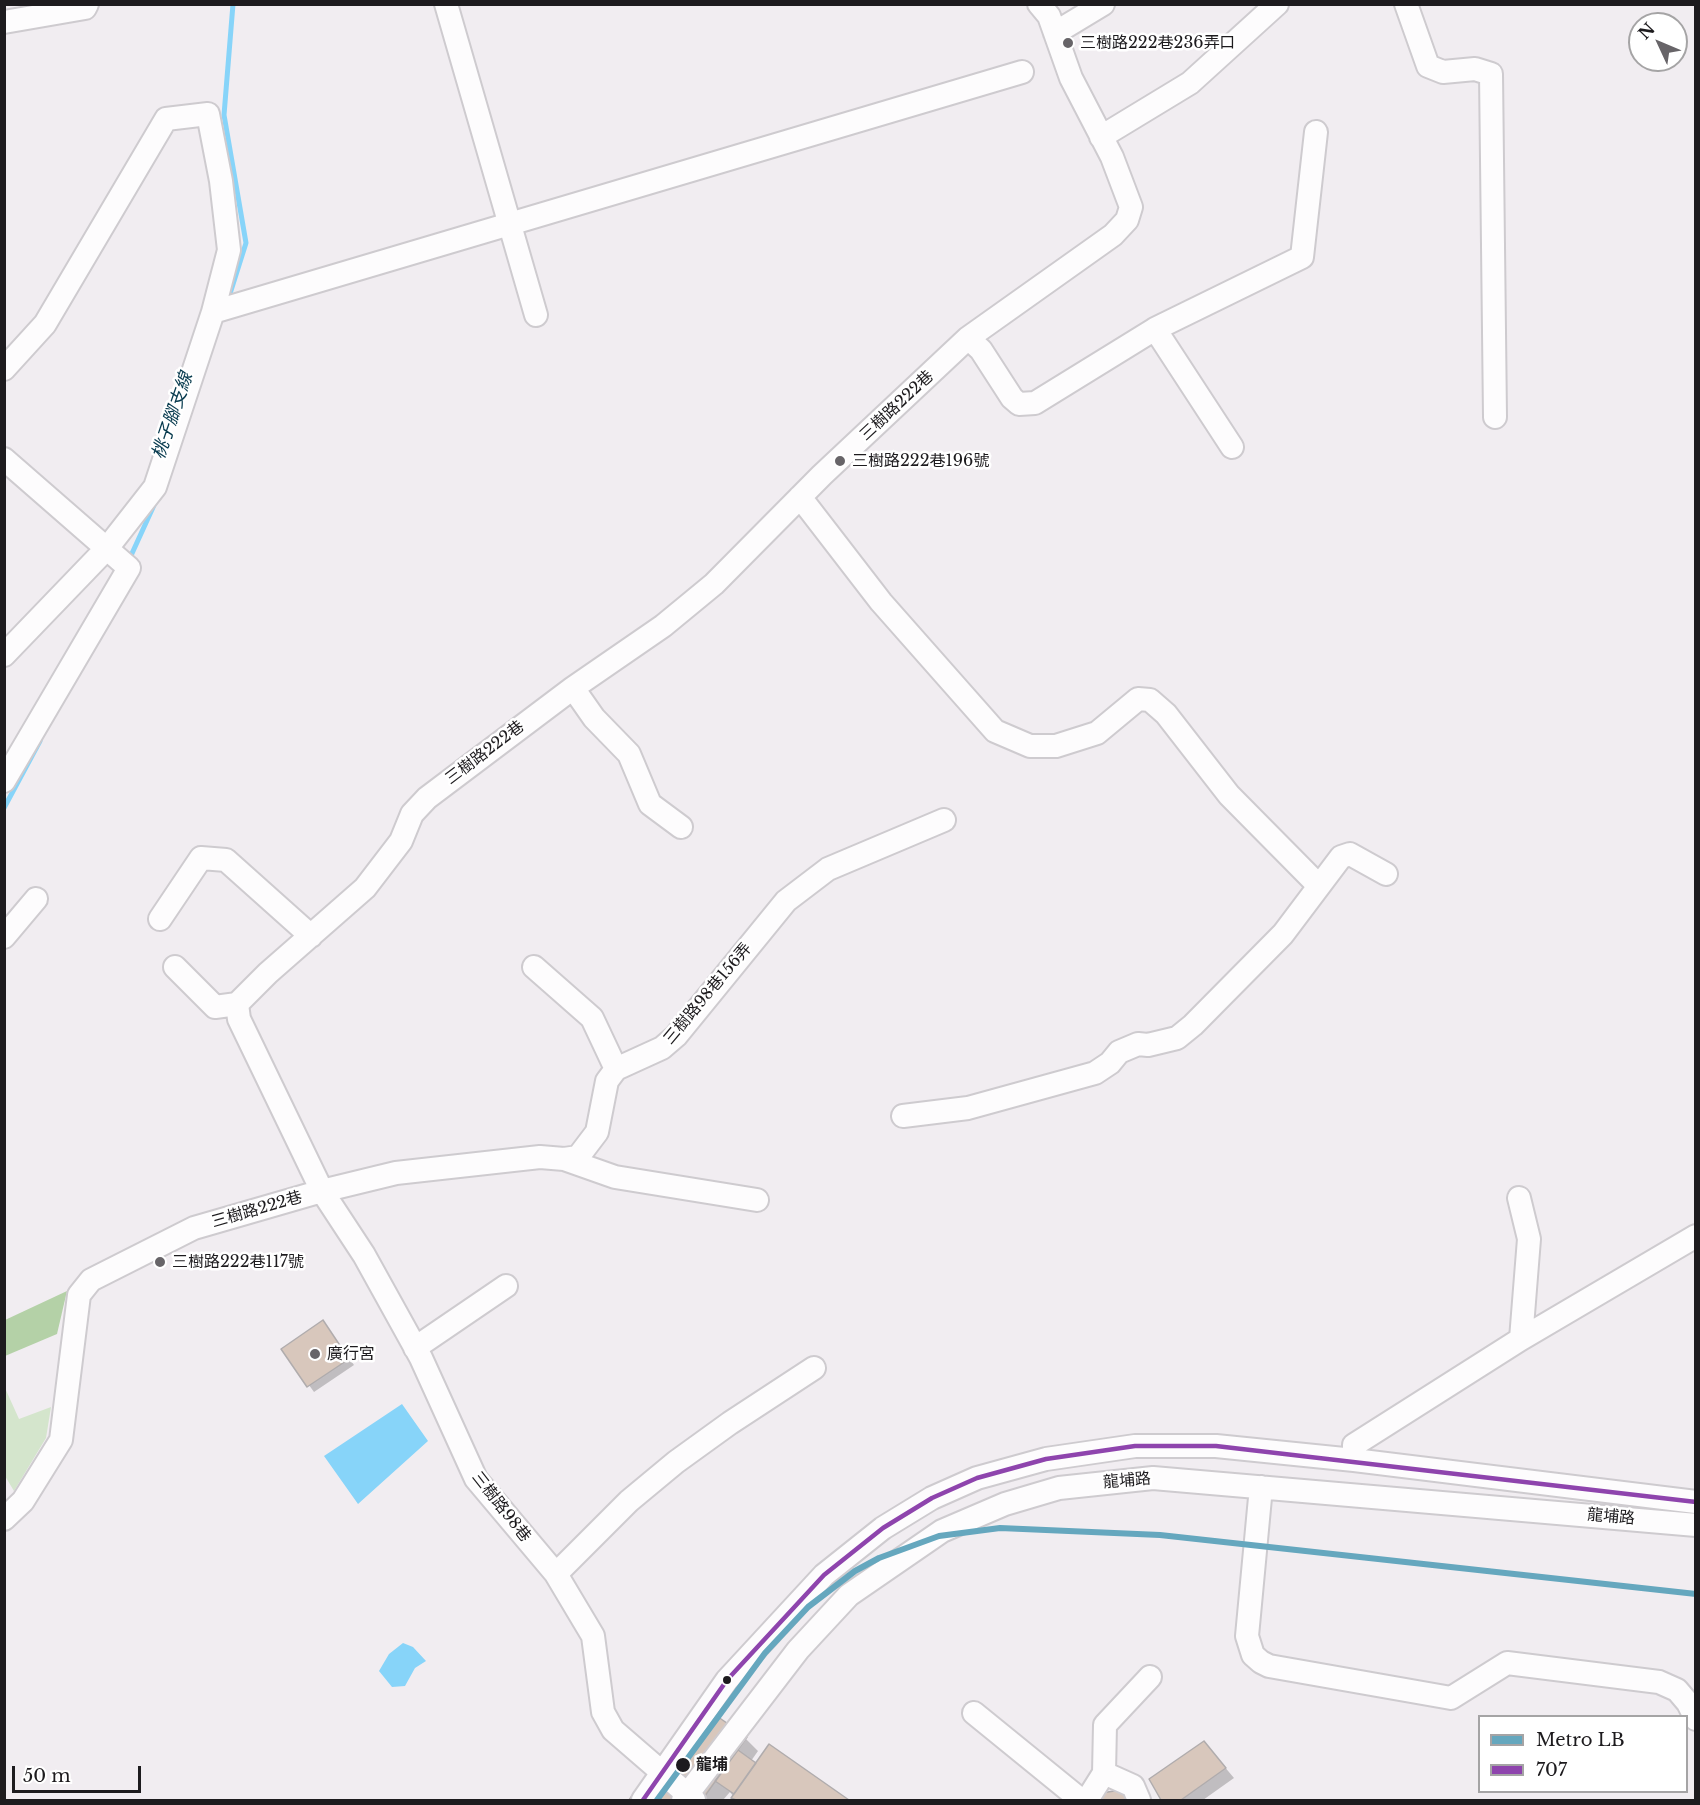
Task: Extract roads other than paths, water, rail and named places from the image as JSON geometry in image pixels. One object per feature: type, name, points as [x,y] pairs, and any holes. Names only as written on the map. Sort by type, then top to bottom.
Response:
[{"type":"street","points":[[4,22],[85,8],[87,4]]},
{"type":"street","points":[[446,4],[536,315]]},
{"type":"street","name":"三樹路222巷","points":[[4,1519],[23,1501],[61,1440],[79,1295],[91,1280],[194,1228],[322,1191],[238,1019],[237,1004],[365,888],[401,841],[412,814],[427,798],[573,688],[663,626],[714,584],[800,497],[968,338],[1113,235],[1127,220],[1131,207],[1101,137],[1071,78],[1049,16],[1039,4]]},
{"type":"street","points":[[1055,33],[1103,4]]},
{"type":"street","points":[[1101,137],[1190,83],[1277,4]]},
{"type":"street","points":[[1406,4],[1428,66],[1443,72],[1475,69],[1491,74],[1495,417]]},
{"type":"street","points":[[213,312],[1022,72]]},
{"type":"street","points":[[4,369],[45,324],[166,119],[208,114],[221,181],[230,250],[213,312],[155,487],[108,547],[4,655]]},
{"type":"street","points":[[968,338],[981,350],[1012,398],[1019,404],[1035,403],[1155,329],[1302,257],[1316,132]]},
{"type":"street","points":[[1155,329],[1232,447]]},
{"type":"street","points":[[4,459],[108,547],[129,568],[4,781]]},
{"type":"street","points":[[800,497],[881,602],[995,732],[1030,746],[1056,746],[1097,733],[1138,699],[1150,700],[1166,714],[1229,795],[1318,886]]},
{"type":"street","points":[[573,688],[594,718],[629,754],[650,804],[681,827]]},
{"type":"street","name":"三樹路98巷156弄","points":[[616,1069],[663,1048],[676,1036],[786,901],[828,869],[945,820]]},
{"type":"street","points":[[903,1116],[968,1108],[1095,1073],[1110,1064],[1119,1052],[1138,1044],[1148,1045],[1177,1038],[1193,1025],[1283,934],[1341,856],[1350,854],[1386,873]]},
{"type":"street","points":[[160,919],[201,858],[226,860],[311,936]]},
{"type":"street","points":[[4,937],[36,898]]},
{"type":"street","points":[[175,967],[215,1007],[237,1004]]},
{"type":"street","points":[[322,1191],[396,1173],[540,1157],[564,1159],[578,1157],[597,1132],[607,1081],[616,1069],[592,1018],[534,967]]},
{"type":"street","points":[[564,1159],[615,1177],[757,1200]]},
{"type":"street","name":"三樹路98巷","points":[[322,1191],[364,1255],[416,1348],[476,1479],[556,1574],[593,1636],[603,1712],[613,1730],[663,1772],[688,1798]]},
{"type":"street","points":[[1519,1198],[1529,1239],[1521,1339]]},
{"type":"street","points":[[1354,1460],[1354,1445],[1521,1339],[1695,1236]]},
{"type":"street","points":[[416,1348],[506,1286]]},
{"type":"street","points":[[556,1574],[629,1501],[676,1462],[730,1423],[814,1368]]},
{"type":"street","name":"龍埔路","points":[[643,1800],[727,1680],[824,1575],[883,1528],[932,1498],[977,1478],[1046,1459],[1134,1446],[1216,1446],[1354,1460],[1695,1502]]},
{"type":"street","name":"龍埔路","points":[[688,1798],[798,1650],[849,1595],[942,1531],[1005,1504],[1059,1488],[1153,1478],[1695,1525]]},
{"type":"street","points":[[1261,1487],[1247,1636],[1252,1655],[1261,1662],[1451,1698],[1508,1663],[1659,1682],[1677,1690],[1688,1703],[1695,1719]]},
{"type":"street","points":[[1087,1800],[1104,1773],[1105,1725],[1150,1677]]},
{"type":"street","points":[[974,1713],[1081,1800]]},
{"type":"street","points":[[1104,1773],[1119,1782],[1133,1786],[1139,1800]]},
{"type":"water","points":[[402,1404],[428,1441],[358,1504],[324,1456]]},
{"type":"water","points":[[403,1643],[413,1647],[426,1661],[415,1668],[405,1686],[392,1687],[379,1671],[389,1654]]},
{"type":"waterway","name":"桃子腳支線","points":[[228,300],[246,243],[224,115],[233,4]]},
{"type":"waterway","name":"桃子腳支線","points":[[129,560],[155,503]]},
{"type":"waterway","name":"桃子腳支線","points":[[4,808],[40,741]]},
{"type":"metro line","name":"LB","points":[[657,1800],[765,1653],[808,1607],[855,1571],[879,1558],[939,1536],[1000,1528],[1160,1535],[1696,1594]]},
{"type":"place","name":"三樹路222巷236弄口","points":[[1068,43]]},
{"type":"place","name":"三樹路222巷196號","points":[[840,461]]},
{"type":"place","name":"三樹路222巷117號","points":[[160,1262]]},
{"type":"place","name":"廣行宮","points":[[315,1354]]},
{"type":"place","name":"龍埔","points":[[683,1765]]}]
